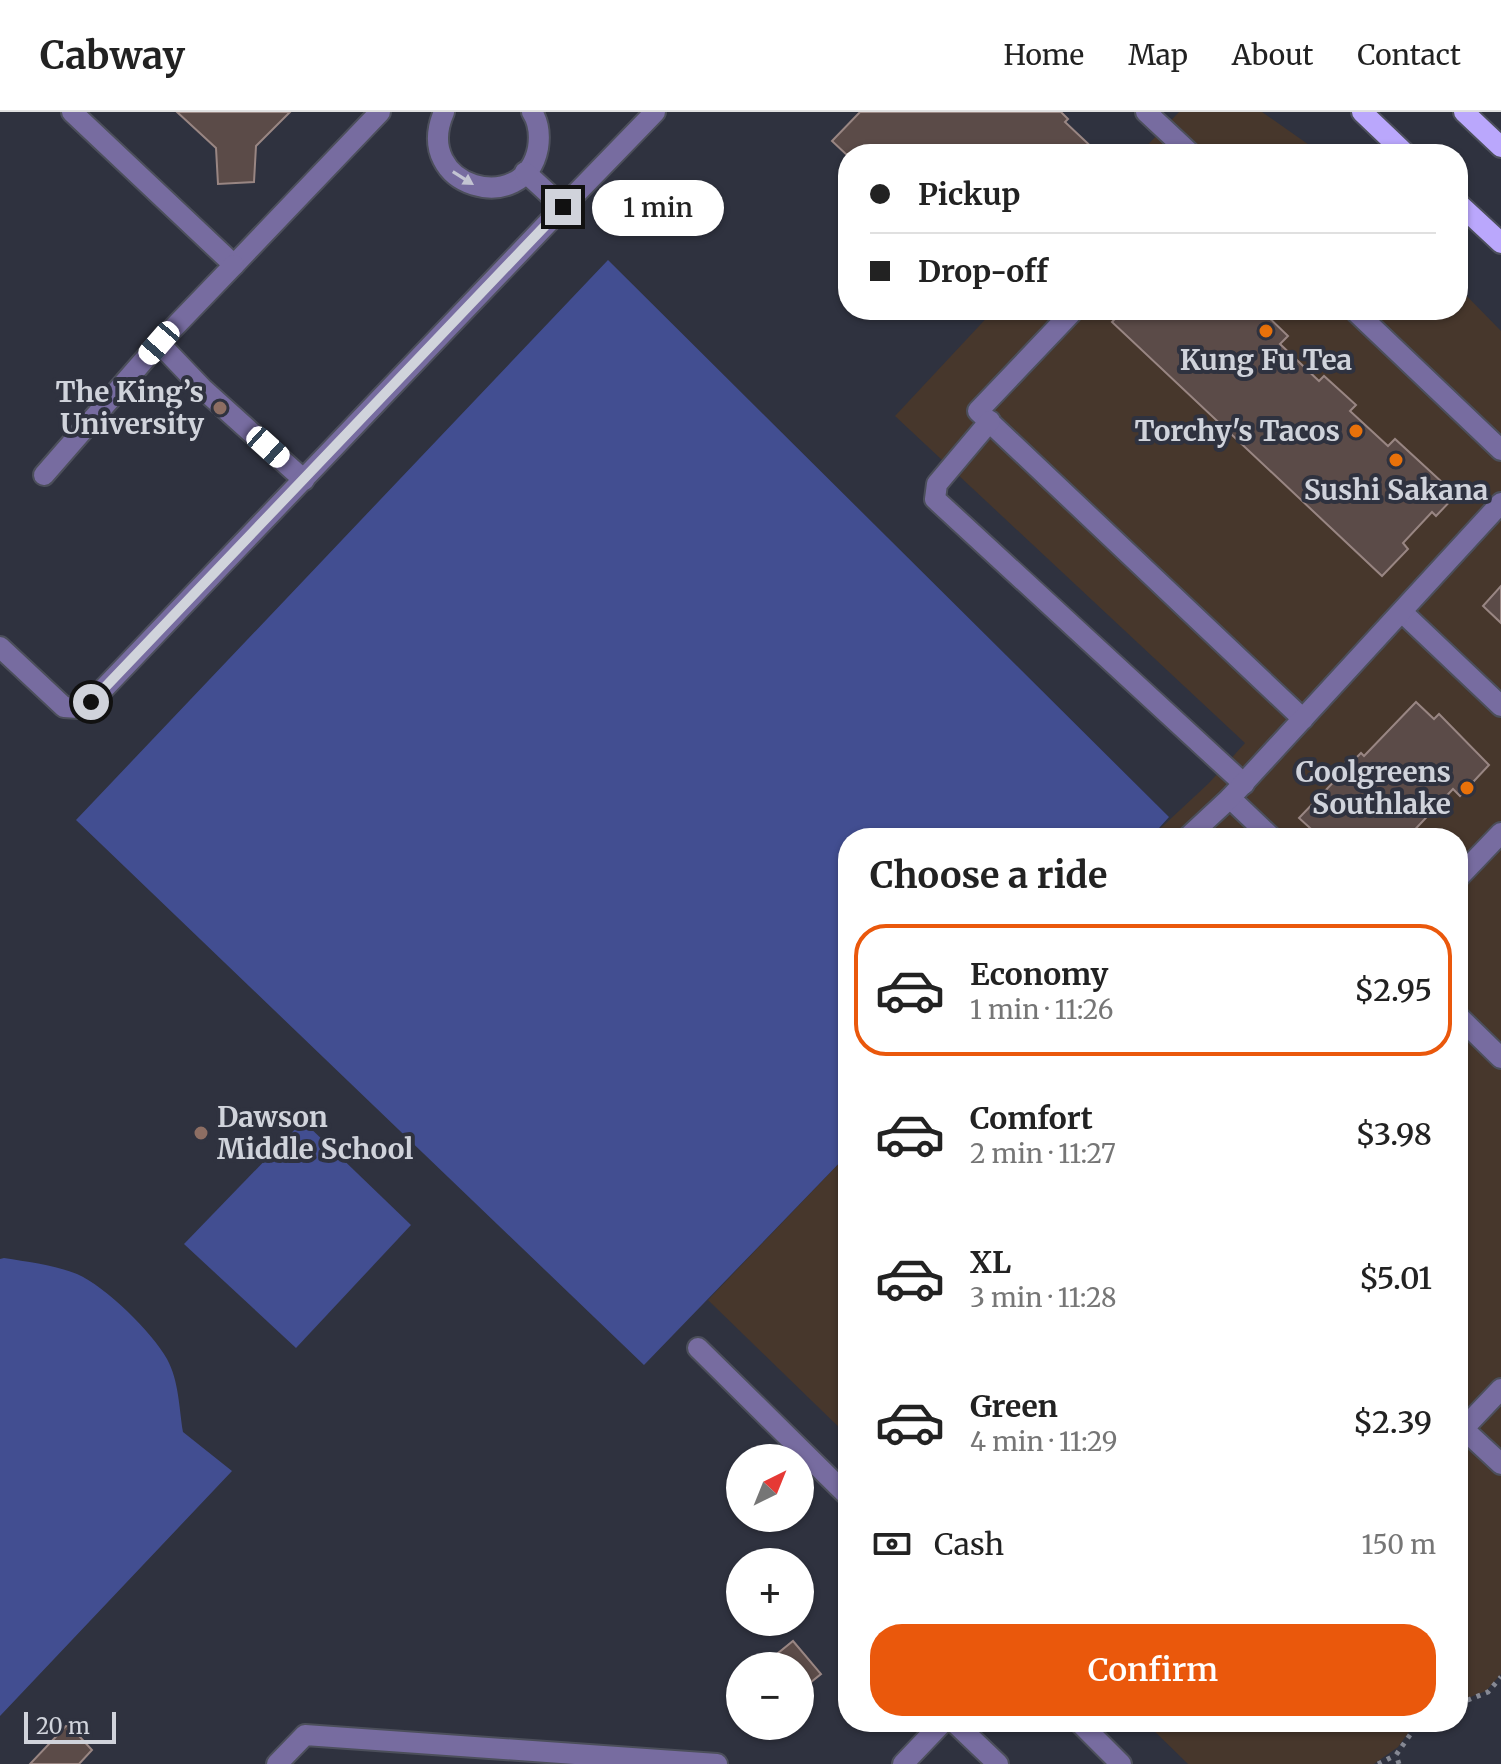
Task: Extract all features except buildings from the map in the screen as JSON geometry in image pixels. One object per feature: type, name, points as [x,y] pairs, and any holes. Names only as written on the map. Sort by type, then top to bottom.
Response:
[{"type":"main road","points":[[1362,112],[1396,144]]},
{"type":"main road","points":[[1464,112],[1501,147]]},
{"type":"main road","points":[[1468,212],[1501,243]]},
{"type":"lane","points":[[72,112],[234,265]]},
{"type":"lane","points":[[44,475],[159,343],[380,112]]},
{"type":"lane","points":[[444,112],[438,129],[438,146],[454,174],[468,184],[485,188],[502,187],[525,172],[537,153],[540,136],[532,112]]},
{"type":"lane","points":[[0,647],[64,707],[79,708],[91,702],[655,112]]},
{"type":"lane","points":[[1146,112],[1180,144]]},
{"type":"lane","points":[[525,172],[563,207]]},
{"type":"lane","points":[[1064,320],[978,411],[1303,719]]},
{"type":"lane","points":[[1364,320],[1501,450]]},
{"type":"lane","points":[[159,343],[203,389],[304,480]]},
{"type":"lane","points":[[990,421],[937,484],[935,499],[1237,791],[1265,828]]},
{"type":"lane","points":[[1198,828],[1237,791],[1501,503]]},
{"type":"lane","points":[[1402,612],[1501,706]]},
{"type":"lane","points":[[1468,868],[1501,833]]},
{"type":"lane","points":[[1468,1026],[1501,1058]]},
{"type":"lane","points":[[698,1348],[838,1486]]},
{"type":"lane","points":[[1468,1420],[1501,1389]]},
{"type":"lane","points":[[1468,1433],[1501,1464]]},
{"type":"lane","points":[[903,1764],[933,1732]]},
{"type":"lane","points":[[964,1732],[998,1764]]},
{"type":"lane","points":[[1089,1732],[1121,1764]]},
{"type":"lane","points":[[277,1764],[305,1735],[717,1764]]},
{"type":"path","points":[[1468,1700],[1488,1692],[1501,1677]]},
{"type":"path","points":[[1378,1764],[1396,1755],[1412,1732]]},
{"type":"path","points":[[1396,1755],[1399,1764]]},
{"type":"shaded area","points":[[1179,112],[1262,112],[1308,144],[1149,144]]},
{"type":"shaded area","points":[[608,260],[1169,817],[1159,828],[838,828],[838,1164],[644,1365],[76,820]]},
{"type":"shaded area","points":[[1468,297],[1501,331],[1501,1674],[1486,1691],[1468,1698],[1468,828],[1161,828],[1209,783],[1245,743],[895,416],[985,320],[1468,320]]},
{"type":"shaded area","points":[[303,1121],[411,1225],[296,1348],[184,1244]]},
{"type":"shaded area","points":[[838,1164],[838,1426],[708,1300]]},
{"type":"shaded area","points":[[0,1259],[77,1274],[127,1311],[151,1336],[171,1367],[183,1432],[232,1471],[0,1716]]},
{"type":"shaded area","points":[[1155,1732],[1409,1732],[1398,1747],[1374,1764],[1188,1764]]},
{"type":"place","name":"Kung Fu Tea","points":[[1266,331]]},
{"type":"place","name":"The King’s University","points":[[220,408]]},
{"type":"place","name":"Torchy's Tacos","points":[[1356,431]]},
{"type":"place","name":"Sushi Sakana","points":[[1396,460]]},
{"type":"place","name":"Coolgreens Southlake","points":[[1467,788]]},
{"type":"place","name":"Dawson Middle School","points":[[201,1133]]},
{"type":"route","points":[[91,702],[563,207]]}]
